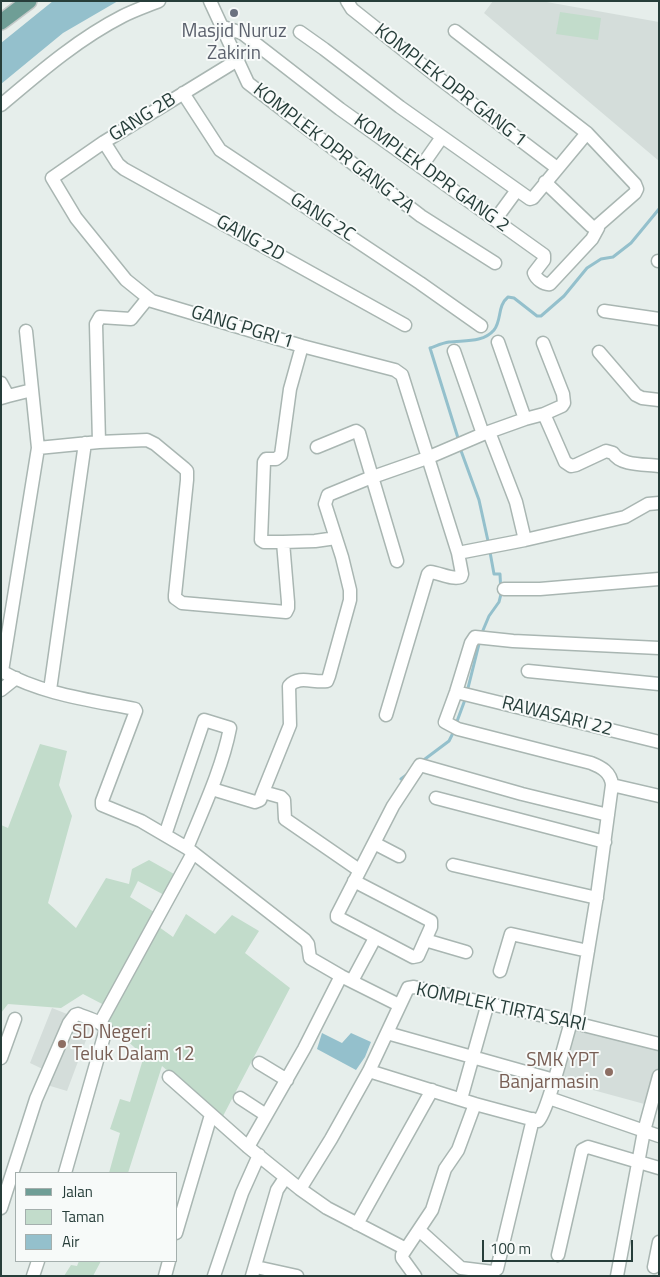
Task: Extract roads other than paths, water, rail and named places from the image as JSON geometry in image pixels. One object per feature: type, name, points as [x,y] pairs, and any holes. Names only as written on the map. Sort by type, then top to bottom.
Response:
[{"type":"main road","points":[[1,22],[29,1]]},
{"type":"street","points":[[1,105],[53,61],[90,35],[124,16],[159,1]]},
{"type":"street","name":"KOMPLEK DPR GANG 2A","points":[[210,1],[223,27],[236,61],[248,83],[421,216],[495,263]]},
{"type":"street","name":"KOMPLEK DPR GANG 1","points":[[347,1],[359,15],[557,168]]},
{"type":"street","name":"KOMPLEK DPR GANG 2","points":[[223,27],[242,33],[340,109],[544,255],[544,260],[534,273],[535,276],[546,284],[550,284],[592,239],[598,228]]},
{"type":"street","points":[[455,31],[587,133],[635,184],[637,189],[598,228],[591,226],[545,182]]},
{"type":"street","points":[[300,32],[526,197],[533,198],[587,133]]},
{"type":"street","name":"GANG 2B","points":[[52,178],[104,142],[236,61]]},
{"type":"street","name":"GANG 2C","points":[[183,93],[220,150],[420,283],[481,326]]},
{"type":"street","points":[[421,167],[442,137]]},
{"type":"street","name":"GANG 2D","points":[[104,142],[118,164],[124,169],[406,325]]},
{"type":"street","name":"GANG PGRI 1","points":[[52,178],[76,218],[126,280],[148,298],[157,303],[302,346],[396,370],[402,375],[427,458]]},
{"type":"street","points":[[495,220],[517,190]]},
{"type":"street","points":[[99,442],[96,324],[100,317],[131,318],[148,298]]},
{"type":"street","points":[[604,311],[659,319]]},
{"type":"street","points":[[26,331],[38,448],[2,671],[16,678],[71,697],[135,710],[102,803],[104,807],[141,821],[190,850],[305,940],[308,944],[310,958],[399,1005]]},
{"type":"street","points":[[498,342],[526,419]]},
{"type":"street","points":[[212,789],[255,802],[260,800],[290,725],[289,686],[296,681],[304,679],[317,682],[327,681],[330,676],[351,596],[325,504],[328,495],[427,458],[486,433],[544,414],[562,406],[564,403],[563,394],[544,343]]},
{"type":"street","points":[[302,346],[290,389],[281,455],[276,459],[266,459],[264,462],[261,540],[264,542],[283,542],[336,538]]},
{"type":"street","points":[[454,351],[486,433],[516,502],[525,540]]},
{"type":"street","points":[[599,352],[636,395],[642,398],[659,400]]},
{"type":"street","points":[[1,383],[5,397],[32,390]]},
{"type":"street","points":[[544,414],[565,462],[571,466],[606,451],[613,453],[616,459],[623,462],[659,466]]},
{"type":"street","points":[[317,447],[356,431],[358,432],[374,477],[397,561]]},
{"type":"street","points":[[38,448],[99,442],[151,441],[187,472],[175,595],[175,598],[182,603],[286,612],[288,602],[283,542]]},
{"type":"street","points":[[50,690],[85,443]]},
{"type":"street","points":[[386,715],[426,578],[430,572],[457,578],[461,577],[462,574],[458,553],[427,458]]},
{"type":"street","points":[[458,553],[625,517],[648,504],[659,503]]},
{"type":"street","points":[[504,589],[540,589],[659,579]]},
{"type":"street","points":[[369,1071],[475,1104],[538,1121],[541,1119],[574,1023],[597,898],[612,785],[611,778],[605,770],[591,763],[458,729],[445,722],[471,643],[475,638],[659,648]]},
{"type":"street","points":[[528,671],[659,684]]},
{"type":"street","points":[[1,690],[16,678]]},
{"type":"street","name":"RAWASARI 22","points":[[456,692],[659,742]]},
{"type":"street","points":[[100,1024],[190,850],[212,789],[230,728],[204,720],[165,835]]},
{"type":"street","points":[[263,792],[281,797],[284,800],[285,819],[357,876],[431,922],[432,927],[418,956],[415,957],[337,917],[338,912],[357,876],[393,806],[420,765],[522,794],[608,815]]},
{"type":"street","points":[[612,785],[659,796]]},
{"type":"street","points":[[436,798],[605,842]]},
{"type":"street","points":[[374,843],[399,856]]},
{"type":"street","points":[[453,866],[597,898]]},
{"type":"street","points":[[500,970],[509,938],[512,934],[588,951]]},
{"type":"street","points":[[248,1147],[346,978],[375,938]]},
{"type":"street","points":[[425,940],[466,952]]},
{"type":"street","name":"KOMPLEK TIRTA SARI","points":[[300,1190],[369,1071],[408,988],[411,987],[488,1003],[659,1044]]},
{"type":"street","points":[[461,1099],[488,1003]]},
{"type":"street","points":[[1,1208],[36,1098],[69,1023],[78,1014],[105,1026],[106,1030],[65,1172]]},
{"type":"street","points":[[1,1058],[15,1019]]},
{"type":"street","points":[[387,1033],[554,1080]]},
{"type":"street","points":[[259,1063],[287,1080]]},
{"type":"street","points":[[617,1276],[644,1131],[659,1076]]},
{"type":"street","points":[[169,1077],[300,1190],[327,1208],[406,1249]]},
{"type":"street","points":[[357,1224],[432,1090]]},
{"type":"street","points":[[240,1098],[266,1115]]},
{"type":"street","points":[[548,1098],[659,1136]]},
{"type":"street","points":[[415,1276],[402,1258],[432,1210],[445,1169],[458,1150],[475,1104]]},
{"type":"street","points":[[178,1227],[211,1115]]},
{"type":"street","points":[[419,1230],[461,1268],[495,1271],[533,1119]]},
{"type":"street","points":[[558,1255],[582,1150],[588,1147],[659,1168]]},
{"type":"street","points":[[214,1276],[242,1193],[260,1156]]},
{"type":"street","points":[[285,1178],[277,1190],[254,1271],[298,1276]]},
{"type":"street","points":[[654,1267],[659,1242]]},
{"type":"street","points":[[33,1276],[38,1262]]},
{"type":"street","points":[[165,1276],[169,1262]]},
{"type":"water","points":[[53,1],[118,1],[63,33],[1,84],[1,43]]},
{"type":"water","points":[[322,1033],[342,1043],[351,1033],[371,1042],[365,1057],[356,1070],[317,1049]]},
{"type":"waterway","points":[[458,438],[430,348],[446,342],[479,339],[490,334],[498,322],[502,305],[508,297],[514,298],[537,316],[541,316],[564,296],[587,268],[601,259],[613,257],[631,243],[659,209]]},
{"type":"waterway","points":[[460,448],[479,500],[488,541]]},
{"type":"waterway","points":[[481,635],[489,616],[499,602],[501,594],[500,574],[494,574],[490,552]]},
{"type":"waterway","points":[[467,692],[480,640]]},
{"type":"waterway","points":[[456,724],[466,697]]},
{"type":"waterway","points":[[421,762],[449,741],[454,731]]},
{"type":"waterway","points":[[401,779],[409,773]]},
{"type":"place","name":"Masjid Nuruz Zakirin","points":[[234,13]]},
{"type":"place","name":"SD Negeri Teluk Dalam 12","points":[[62,1044]]},
{"type":"place","name":"SMK YPT Banjarmasin","points":[[609,1072]]}]
